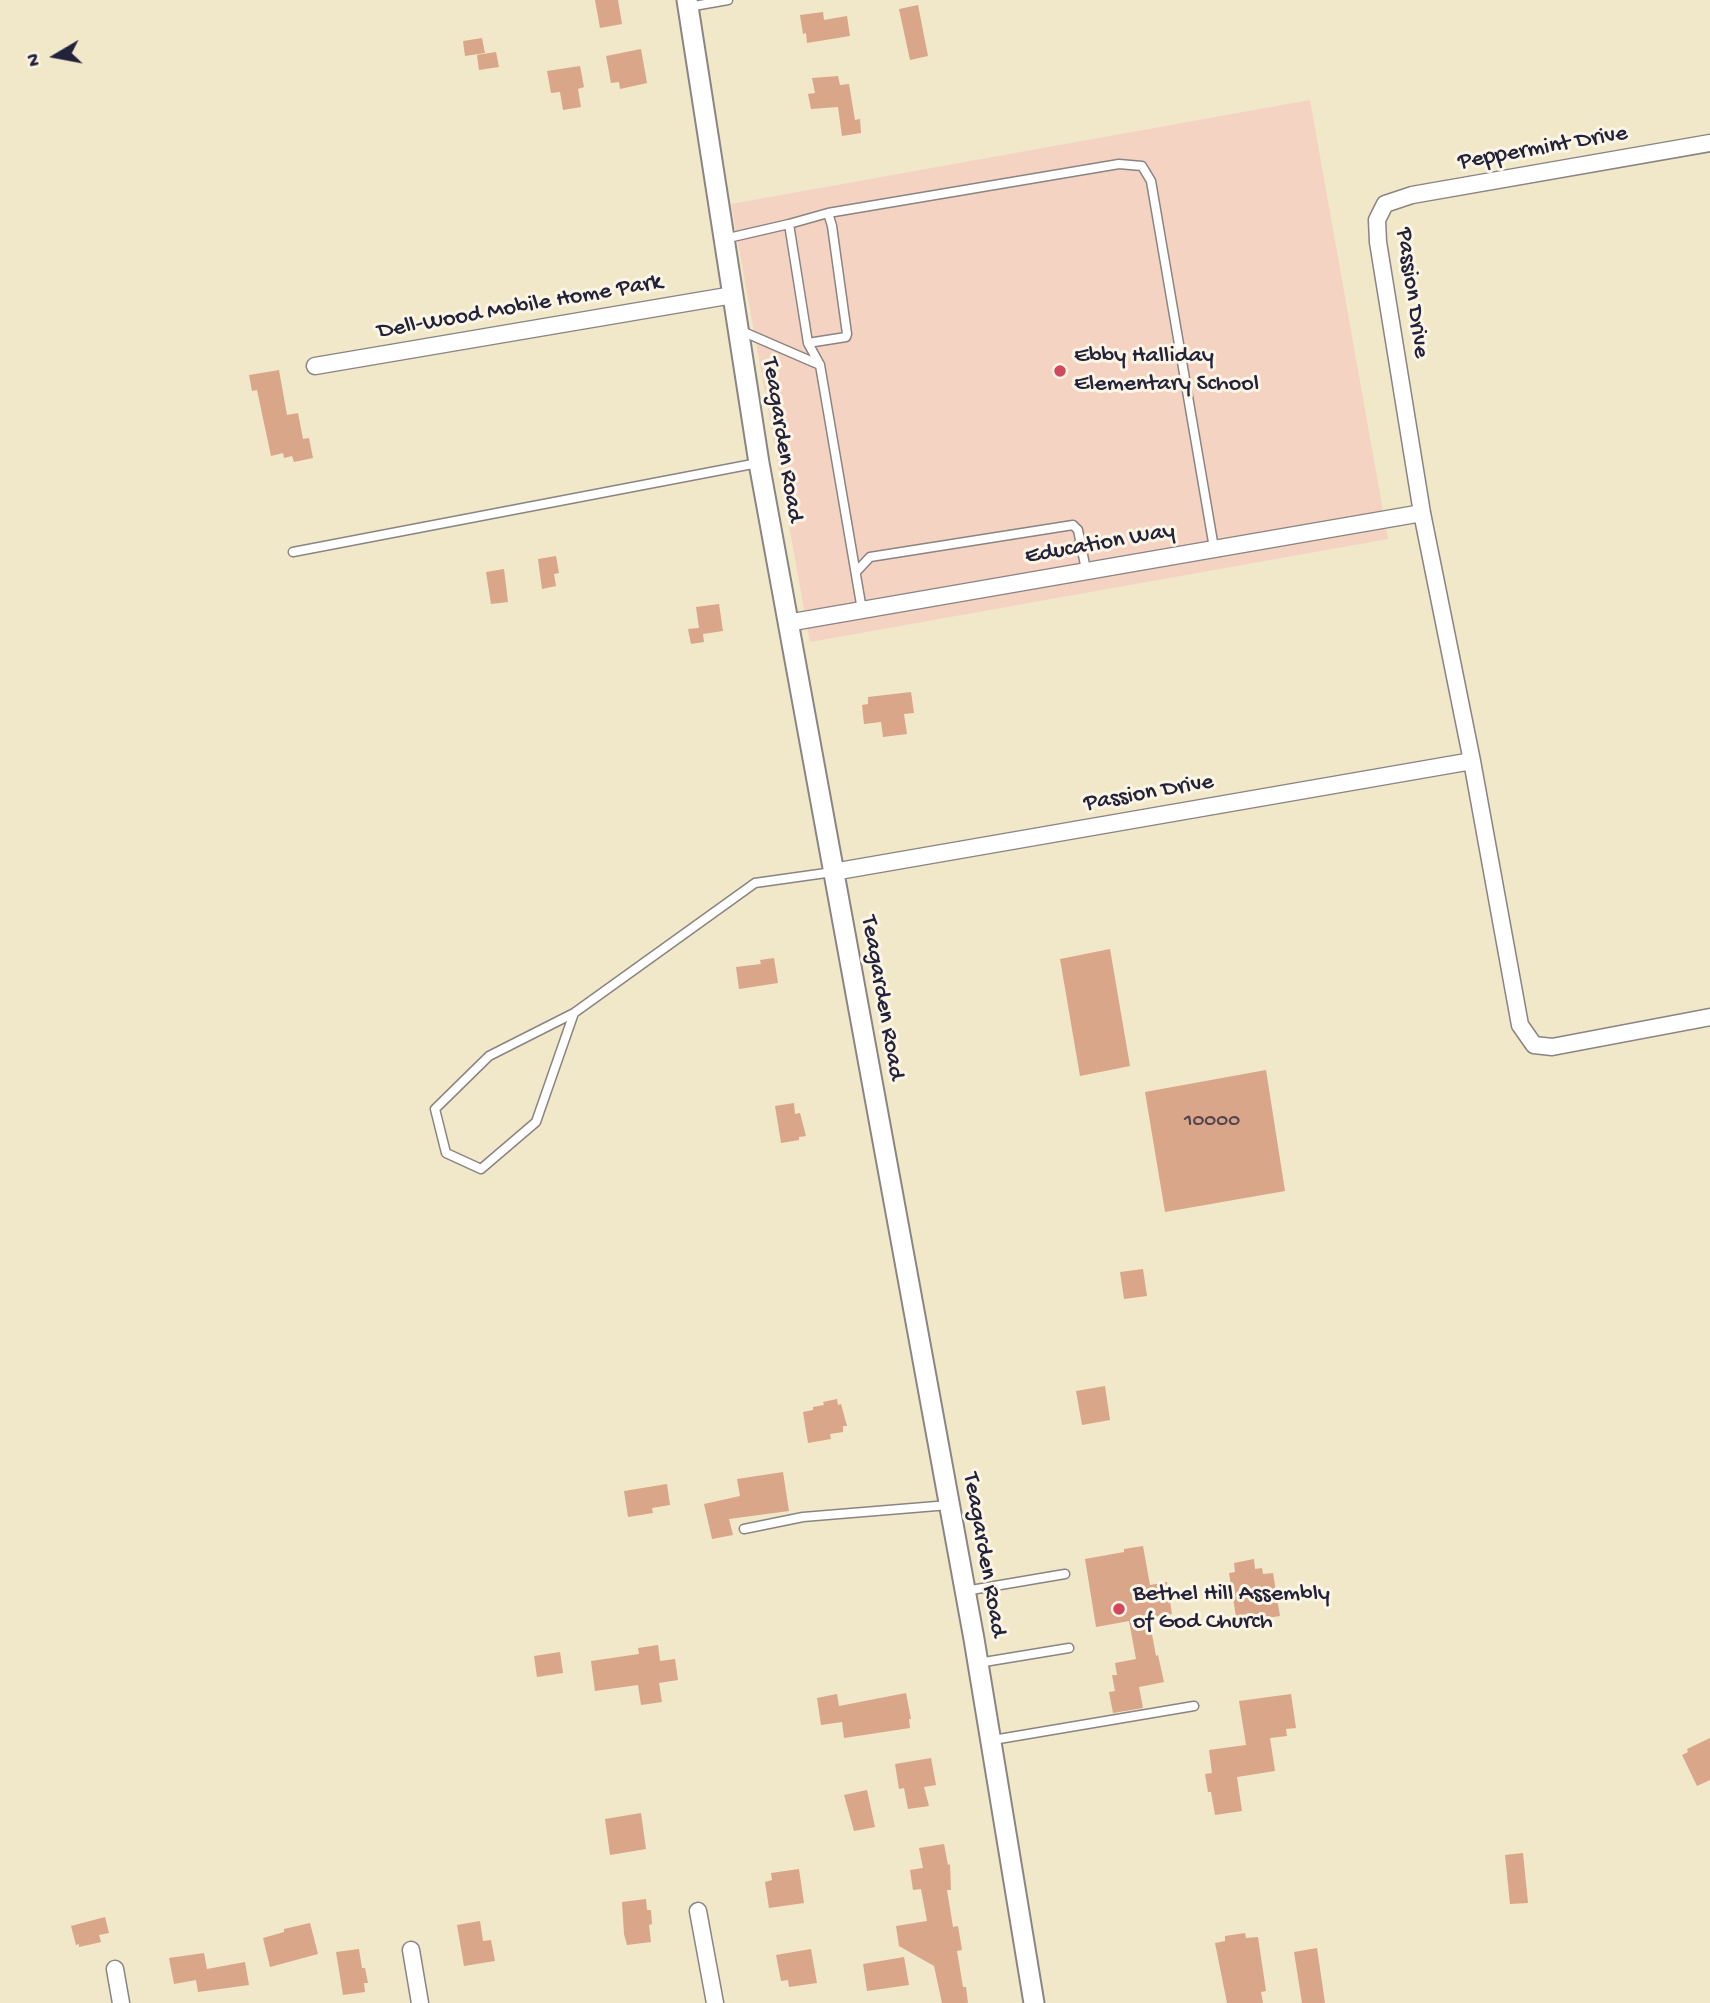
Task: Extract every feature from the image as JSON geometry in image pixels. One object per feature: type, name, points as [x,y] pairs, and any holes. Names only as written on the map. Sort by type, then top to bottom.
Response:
[{"type":"street","name":"Teagarden Road","points":[[688,3],[758,463],[978,1663],[1034,2003]]},
{"type":"street","name":"Peppermint Drive","points":[[1385,204],[1412,195],[1710,143]]},
{"type":"street","name":"Passion Drive","points":[[1385,204],[1377,220],[1378,242],[1422,513],[1472,761],[1520,1025],[1534,1045],[1552,1047],[1710,1017]]},
{"type":"street","name":"Dell-Wood Mobile Home Park","points":[[315,366],[733,295]]},
{"type":"street","name":"Education Way","points":[[787,623],[1422,513]]},
{"type":"street","name":"Passion Drive","points":[[833,872],[1472,761]]},
{"type":"street","points":[[698,1911],[715,2003]]},
{"type":"street","points":[[411,1950],[420,2003]]},
{"type":"street","points":[[115,1969],[121,2003]]},
{"type":"lane","points":[[688,3],[728,0]]},
{"type":"lane","points":[[724,239],[789,225],[828,213],[1119,164],[1142,166],[1151,181],[1214,548]]},
{"type":"lane","points":[[808,343],[846,337],[847,334],[828,213]]},
{"type":"lane","points":[[789,225],[808,343],[820,365],[862,610]]},
{"type":"lane","points":[[738,330],[820,365]]},
{"type":"lane","points":[[293,552],[758,463]]},
{"type":"lane","points":[[856,572],[870,557],[1073,525],[1078,530],[1086,570]]},
{"type":"lane","points":[[574,1013],[536,1122],[481,1169],[446,1153],[435,1109],[489,1056],[574,1013],[755,883],[833,872]]},
{"type":"lane","points":[[744,1529],[803,1517],[949,1504]]},
{"type":"lane","points":[[965,1591],[1065,1574]]},
{"type":"lane","points":[[978,1663],[1069,1648]]},
{"type":"lane","points":[[990,1740],[1194,1706]]},
{"type":"shaded area","name":"Ebby Halliday Elementary School","points":[[1310,100],[1388,539],[810,642],[731,204]]},
{"type":"building","points":[[595,0],[618,0],[622,24],[600,28]]},
{"type":"building","points":[[918,5],[928,56],[910,60],[899,9]]},
{"type":"building","points":[[823,12],[824,20],[847,16],[850,36],[807,43],[800,15]]},
{"type":"building","points":[[482,38],[485,53],[465,56],[463,41]]},
{"type":"building","points":[[641,49],[647,83],[620,89],[619,82],[611,83],[606,56]]},
{"type":"building","points":[[496,52],[499,67],[479,70],[477,55]]},
{"type":"building","points":[[580,66],[584,87],[578,89],[581,107],[563,110],[560,92],[551,93],[547,71]]},
{"type":"building","points":[[838,76],[840,85],[849,84],[855,120],[860,119],[861,133],[842,136],[838,107],[811,109],[808,94],[815,93],[812,78]]},
{"type":"building","points":[[279,370],[287,415],[298,413],[303,439],[309,438],[313,458],[294,462],[292,456],[284,458],[283,453],[271,456],[257,390],[252,391],[249,375]]},
{"type":"building","points":[[556,556],[559,573],[554,574],[556,586],[542,589],[538,559]]},
{"type":"building","points":[[504,569],[508,602],[491,604],[486,572]]},
{"type":"building","points":[[719,604],[723,631],[703,634],[704,642],[691,644],[688,629],[699,628],[696,607]]},
{"type":"building","points":[[911,692],[914,713],[904,714],[907,734],[883,737],[881,722],[864,724],[862,705],[868,704],[868,697]]},
{"type":"building","points":[[1110,949],[1130,1066],[1080,1076],[1060,959]]},
{"type":"building","points":[[774,958],[778,983],[739,989],[736,967],[761,964],[760,960]]},
{"type":"building","points":[[1266,1070],[1285,1191],[1165,1212],[1145,1092]]},
{"type":"building","points":[[794,1103],[795,1114],[800,1113],[806,1136],[781,1143],[775,1106]]},
{"type":"building","points":[[1143,1269],[1147,1296],[1124,1299],[1120,1272]]},
{"type":"building","points":[[1105,1386],[1110,1420],[1082,1425],[1076,1391]]},
{"type":"building","points":[[837,1399],[847,1426],[843,1426],[843,1432],[830,1434],[831,1439],[808,1443],[803,1412],[824,1405],[823,1402]]},
{"type":"building","points":[[783,1472],[789,1511],[729,1519],[733,1535],[712,1539],[704,1504],[740,1496],[737,1479]]},
{"type":"building","points":[[667,1484],[670,1505],[652,1508],[653,1513],[628,1517],[624,1491]]},
{"type":"building","points":[[1143,1546],[1150,1585],[1167,1582],[1172,1614],[1149,1618],[1164,1682],[1139,1687],[1143,1708],[1113,1713],[1109,1692],[1115,1691],[1112,1675],[1117,1675],[1115,1663],[1136,1659],[1129,1621],[1096,1627],[1085,1559]]},
{"type":"building","points":[[1254,1559],[1255,1569],[1262,1568],[1263,1574],[1273,1573],[1280,1616],[1237,1623],[1229,1573],[1235,1572],[1234,1563]]},
{"type":"building","points":[[658,1645],[660,1661],[675,1659],[678,1680],[659,1683],[662,1702],[641,1705],[638,1685],[595,1691],[591,1661],[639,1654],[638,1648]]},
{"type":"building","points":[[560,1652],[563,1673],[537,1677],[534,1656]]},
{"type":"building","points":[[906,1693],[910,1728],[844,1738],[842,1722],[821,1725],[817,1698],[837,1694],[839,1706]]},
{"type":"building","points":[[1291,1694],[1296,1728],[1286,1729],[1287,1736],[1270,1738],[1275,1771],[1237,1777],[1242,1811],[1215,1815],[1205,1774],[1212,1773],[1209,1750],[1246,1745],[1239,1701]]},
{"type":"building","points":[[1710,1738],[1710,1780],[1697,1786],[1682,1755],[1688,1752],[1687,1749]]},
{"type":"building","points":[[931,1758],[936,1785],[924,1787],[929,1806],[908,1809],[904,1788],[899,1789],[895,1764]]},
{"type":"building","points":[[867,1790],[875,1827],[854,1831],[844,1795]]},
{"type":"building","points":[[641,1813],[646,1849],[610,1855],[605,1819]]},
{"type":"building","points":[[944,1844],[948,1865],[950,1864],[951,1890],[947,1890],[953,1927],[958,1926],[962,1950],[957,1951],[968,2003],[942,2003],[934,1966],[899,1946],[896,1926],[927,1921],[921,1889],[913,1890],[910,1870],[923,1868],[919,1848]]},
{"type":"building","points":[[1523,1853],[1528,1903],[1510,1904],[1505,1855]]},
{"type":"building","points":[[799,1869],[804,1903],[769,1908],[765,1882],[772,1880],[771,1873]]},
{"type":"building","points":[[646,1899],[647,1910],[651,1910],[651,1942],[627,1945],[622,1902]]},
{"type":"building","points":[[105,1917],[109,1933],[99,1935],[101,1942],[79,1947],[79,1944],[76,1945],[71,1926]]},
{"type":"building","points":[[480,1921],[483,1941],[491,1940],[495,1961],[464,1966],[457,1925]]},
{"type":"building","points":[[310,1923],[318,1954],[270,1967],[263,1938],[284,1932],[284,1929]]},
{"type":"building","points":[[1245,1933],[1246,1938],[1258,1937],[1266,1991],[1261,1992],[1263,2003],[1227,2003],[1215,1943],[1225,1941],[1225,1936]]},
{"type":"building","points":[[1317,1948],[1325,2003],[1302,2003],[1294,1952]]},
{"type":"building","points":[[359,1949],[368,1983],[364,1983],[365,1992],[343,1995],[336,1952]]},
{"type":"building","points":[[811,1949],[817,1983],[789,1987],[788,1980],[781,1981],[776,1955]]},
{"type":"building","points":[[204,1953],[207,1969],[245,1962],[249,1985],[198,1992],[196,1980],[174,1984],[169,1958]]},
{"type":"building","points":[[904,1957],[909,1985],[867,1991],[863,1964]]},
{"type":"place","name":"Ebby Halliday Elementary School","points":[[1060,371]]},
{"type":"place","name":"Bethel Hill Assembly of God Church","points":[[1119,1609]]}]
